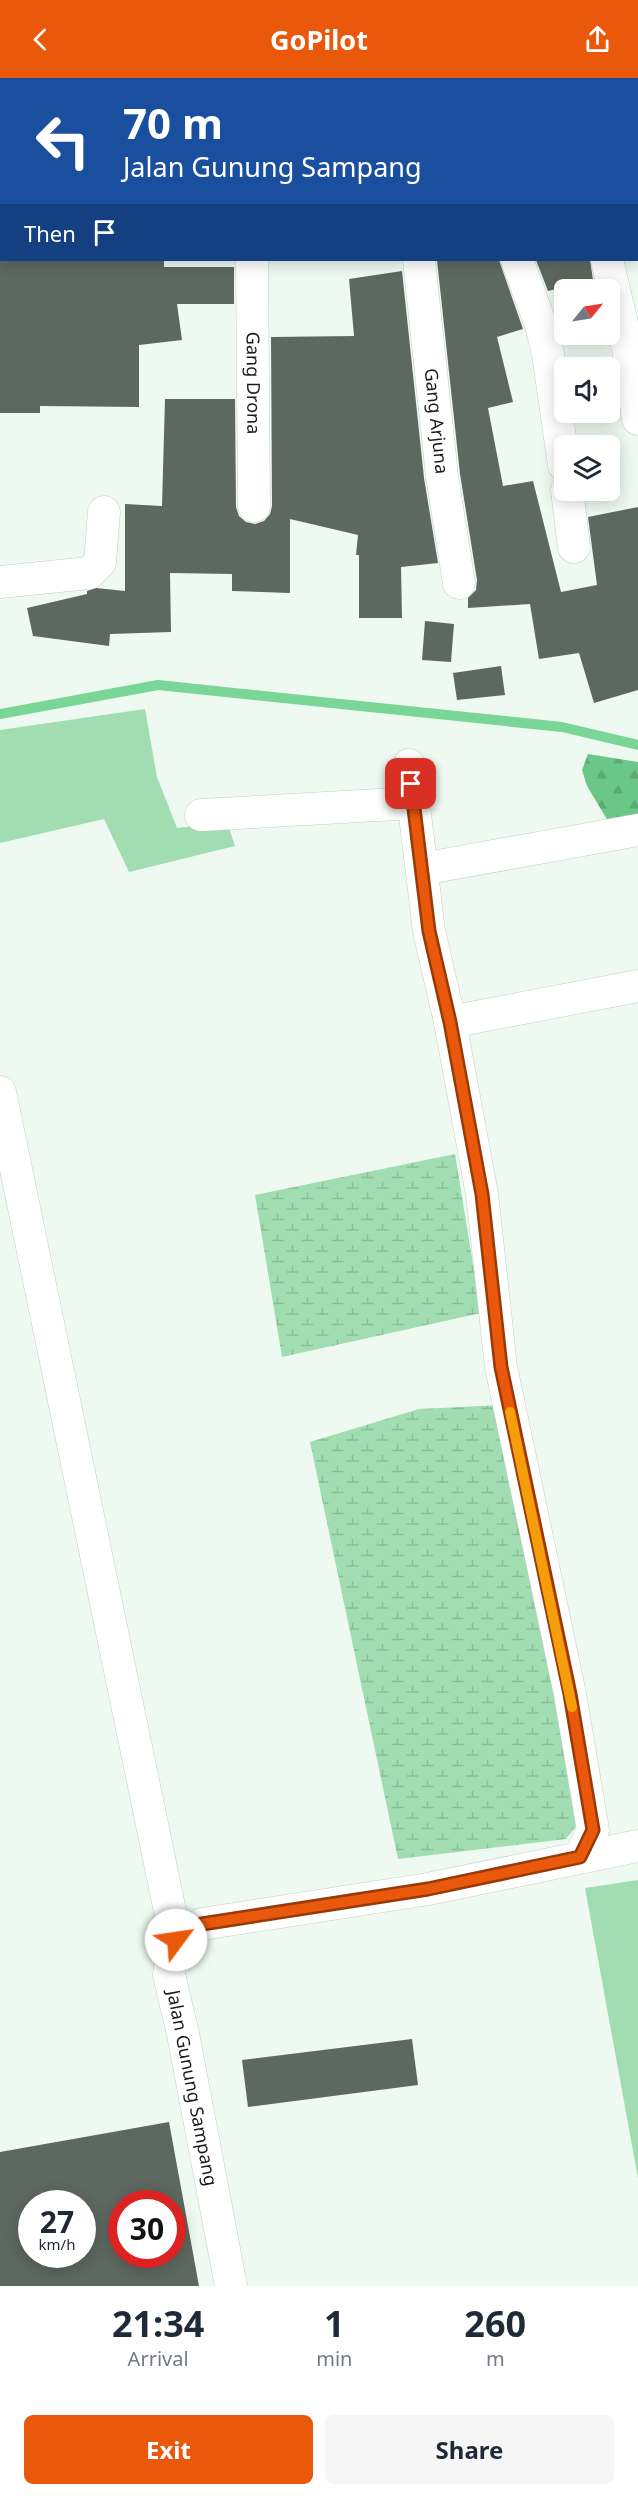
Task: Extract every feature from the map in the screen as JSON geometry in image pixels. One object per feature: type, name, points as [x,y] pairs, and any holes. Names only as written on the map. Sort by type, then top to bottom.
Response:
[{"type":"street","name":"Gang Drona","points":[[252,261],[254,506]]},
{"type":"street","name":"Gang Arjuna","points":[[419,261],[442,476],[459,583]]},
{"type":"street","points":[[517,261],[541,325],[548,354],[560,435]]},
{"type":"street","points":[[607,261],[628,349],[638,419]]},
{"type":"street","points":[[568,501],[574,547]]},
{"type":"street","points":[[0,582],[89,573],[100,562],[104,512]]},
{"type":"street","points":[[409,765],[429,931],[450,1022],[482,1194],[501,1367],[570,1694],[593,1830],[580,1857]]},
{"type":"street","points":[[201,815],[414,803]]},
{"type":"street","points":[[422,869],[638,830]]},
{"type":"street","points":[[450,1022],[638,986]]},
{"type":"street","points":[[0,1092],[176,1940],[202,1924],[428,1889],[638,1846]]},
{"type":"street","name":"Jalan Gunung Sampang","points":[[176,1940],[172,1951],[170,1975],[231,2286]]},
{"type":"green space","points":[[145,709],[157,777],[177,828],[227,822],[235,846],[129,872],[104,819],[0,843],[0,730]]},
{"type":"green space","points":[[588,754],[638,762],[638,815],[608,821],[587,786],[582,770]]},
{"type":"green space","points":[[455,1154],[481,1313],[282,1357],[255,1195]]},
{"type":"green space","points":[[501,1405],[577,1825],[566,1839],[398,1859],[310,1442],[419,1409]]},
{"type":"green space","points":[[638,1880],[638,2178],[585,1888]]},
{"type":"building","points":[[0,261],[164,261],[164,267],[234,267],[234,304],[177,304],[182,340],[139,345],[139,407],[40,406],[40,413],[0,413]]},
{"type":"building","points":[[437,261],[499,261],[523,329],[497,337],[513,402],[488,408],[503,486],[533,481],[561,592],[597,585],[588,517],[638,507],[638,690],[594,703],[579,653],[539,659],[530,604],[468,608],[468,598],[476,590],[477,580],[460,474]]},
{"type":"building","points":[[536,261],[590,261],[593,279],[554,279],[554,290],[548,291]]},
{"type":"building","points":[[402,271],[424,478],[438,563],[401,567],[402,618],[359,618],[359,555],[356,555],[358,535],[290,519],[290,593],[232,591],[232,574],[170,573],[171,632],[110,634],[109,646],[33,636],[27,608],[87,594],[87,591],[96,588],[125,591],[125,504],[162,506],[165,399],[235,399],[236,507],[239,516],[246,522],[255,524],[264,521],[270,514],[272,506],[271,337],[354,336],[349,279]]},
{"type":"building","points":[[425,621],[454,624],[451,662],[422,660]]},
{"type":"building","points":[[501,666],[505,695],[457,700],[453,673]]},
{"type":"building","points":[[412,2039],[418,2085],[248,2107],[242,2060]]},
{"type":"building","points":[[169,2122],[181,2190],[108,2190],[108,2268],[186,2268],[186,2215],[199,2286],[0,2286],[0,2152]]},
{"type":"waterway","points":[[0,714],[158,685],[562,727],[638,745]]},
{"type":"slow traffic","points":[[510,1412],[572,1707]]},
{"type":"route","points":[[176,1940],[202,1924],[428,1889],[580,1857],[593,1830],[570,1694],[501,1367],[482,1194],[450,1022],[429,931],[411,784]]}]
